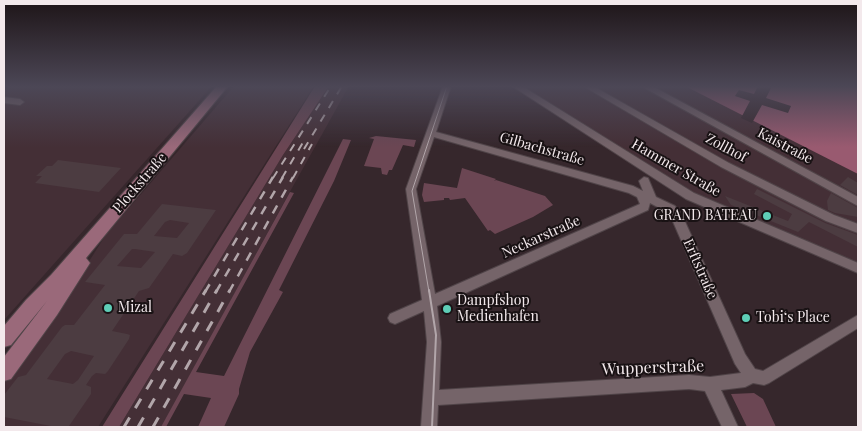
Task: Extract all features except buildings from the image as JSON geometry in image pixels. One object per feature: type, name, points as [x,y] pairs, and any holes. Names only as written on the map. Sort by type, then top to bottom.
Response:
[{"type":"main road","name":"Plockstraße","points":[[4,338],[32,305],[57,280],[206,106]]},
{"type":"main road","points":[[4,372],[78,269],[94,244],[100,230]]},
{"type":"main road","name":"Plockstraße","points":[[4,356],[44,302],[57,280]]},
{"type":"street","points":[[429,427],[434,342],[430,304],[411,198],[412,182],[440,106]]},
{"type":"street","name":"Hammer Straße","points":[[545,106],[649,178],[707,205],[858,268]]},
{"type":"street","name":"Zollhof","points":[[623,106],[725,165],[857,229]]},
{"type":"street","name":"Kaistraße","points":[[682,106],[858,202]]},
{"type":"street","name":"Gilbachstraße","points":[[430,133],[633,190]]},
{"type":"street","points":[[633,190],[649,178]]},
{"type":"street","name":"Erftstraße","points":[[649,178],[652,199],[671,209],[676,214],[740,359],[752,376]]},
{"type":"street","name":"Neckarstraße","points":[[430,304],[644,207],[644,198],[633,190]]},
{"type":"street","points":[[395,318],[430,304]]},
{"type":"street","name":"Wupperstraße","points":[[431,398],[689,382],[710,384],[745,380],[752,376],[764,378],[858,321]]},
{"type":"street","points":[[710,384],[730,427]]},
{"type":"shaded area","points":[[4,106],[194,106],[4,320]]},
{"type":"shaded area","points":[[217,106],[301,106],[98,427],[4,427],[4,382],[64,301],[105,236]]},
{"type":"shaded area","points":[[302,106],[316,106],[283,155],[119,427],[102,427]]},
{"type":"shaded area","points":[[316,106],[338,106],[162,427],[119,427],[283,155]]},
{"type":"shaded area","points":[[552,106],[858,106],[858,266],[698,199]]},
{"type":"shaded area","points":[[725,106],[858,106],[858,174]]},
{"type":"shaded area","points":[[376,136],[416,140],[414,147],[403,145],[392,170],[389,170],[387,175],[382,174],[381,168],[364,166],[374,139],[369,138]]},
{"type":"shaded area","points":[[343,139],[351,140],[334,181],[279,290],[283,292],[250,352],[239,394],[224,427],[198,427],[211,398],[184,394],[166,427],[161,427],[290,192],[294,193],[196,372],[224,376]]},
{"type":"shaded area","points":[[462,168],[496,179],[494,181],[496,180],[545,196],[553,205],[533,217],[495,234],[490,230],[488,231],[465,198],[450,200],[449,198],[444,198],[444,200],[424,202],[422,195],[424,183],[457,188]]},
{"type":"shaded area","points":[[754,393],[763,399],[776,427],[747,427],[731,394]]},
{"type":"pier","points":[[747,106],[761,106],[752,123],[741,118]]},
{"type":"pier","points":[[766,106],[791,106],[788,113]]},
{"type":"tram line","points":[[429,292],[412,191],[440,106]]},
{"type":"tram line","points":[[429,290],[436,335],[432,427]]},
{"type":"railway","points":[[273,178],[318,106]]},
{"type":"railway","points":[[304,149],[330,106]]},
{"type":"railway","points":[[282,178],[305,139]]},
{"type":"railway","points":[[293,178],[312,144]]},
{"type":"railway","points":[[205,292],[273,177]]},
{"type":"railway","points":[[216,292],[283,177]]},
{"type":"railway","points":[[229,292],[293,177]]},
{"type":"railway","points":[[124,427],[206,290]]},
{"type":"railway","points":[[138,427],[217,290]]},
{"type":"railway","points":[[153,427],[230,290]]},
{"type":"place","name":"GRAND BATEAU","points":[[767,216]]},
{"type":"place","name":"Mizal","points":[[108,308]]},
{"type":"place","name":"Dampfshop Medienhafen","points":[[447,309]]},
{"type":"place","name":"Tobi‘s Place","points":[[746,318]]}]
